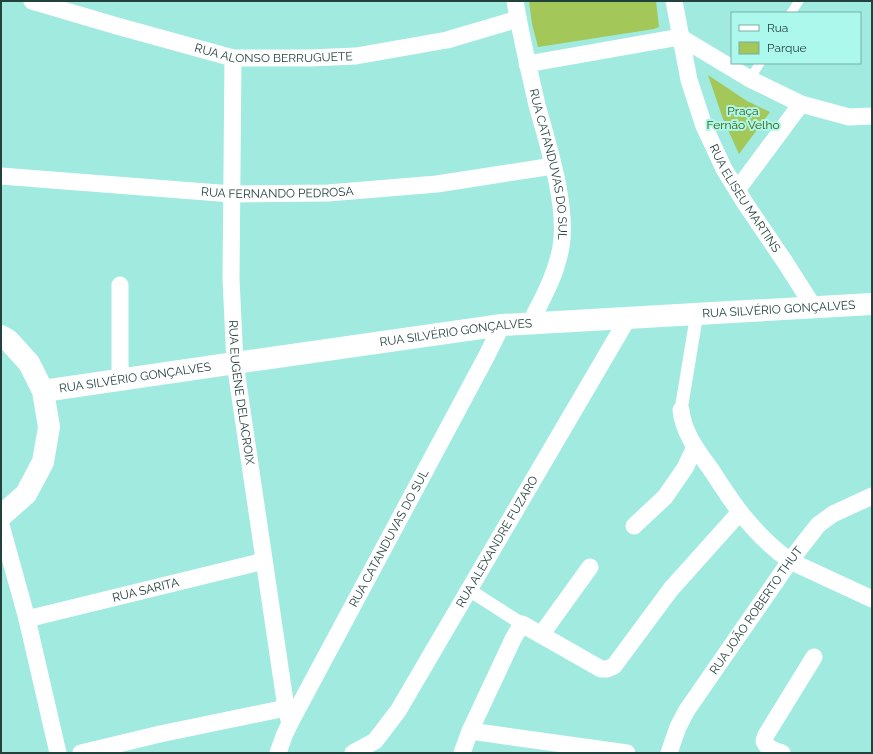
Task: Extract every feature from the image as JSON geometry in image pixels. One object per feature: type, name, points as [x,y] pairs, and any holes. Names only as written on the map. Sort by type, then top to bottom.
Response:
[{"type":"street","name":"RUA ALONSO BERRUGUETE","points":[[32,1],[233,58],[310,58],[356,56],[447,40],[518,19]]},
{"type":"street","name":"RUA CATANDUVAS DO SUL","points":[[515,1],[527,64],[553,166],[562,219],[561,246],[556,270],[530,322]]},
{"type":"street","name":"RUA ELISEU MARTINS","points":[[674,1],[689,80],[704,126],[724,169],[813,306]]},
{"type":"street","points":[[527,64],[680,37],[750,79],[801,104],[849,117],[872,116]]},
{"type":"street","name":"RUA EUGENE DELACROIX","points":[[233,58],[231,279],[236,362],[264,561],[288,715]]},
{"type":"street","points":[[737,190],[801,104]]},
{"type":"street","name":"RUA FERNANDO PEDROSA","points":[[1,176],[232,194],[328,192],[437,184],[553,166]]},
{"type":"street","points":[[120,285],[120,380]]},
{"type":"street","name":"RUA SILVÉRIO GONÇALVES","points":[[43,391],[236,362],[530,322],[872,304]]},
{"type":"street","points":[[697,314],[681,410],[682,420],[695,447],[740,512],[774,548],[790,561],[872,599]]},
{"type":"street","name":"RUA ALEXANDRE FUZARO","points":[[353,753],[375,741],[398,711],[628,318]]},
{"type":"street","name":"RUA CATANDUVAS DO SUL","points":[[278,753],[288,715],[485,359],[502,325]]},
{"type":"street","points":[[1,336],[8,340],[29,363],[43,391],[49,427],[43,462],[26,494],[1,516]]},
{"type":"street","points":[[634,526],[665,497],[685,468],[695,447]]},
{"type":"street","name":"RUA JOÃO ROBERTO THUT","points":[[669,753],[678,727],[687,710],[790,561],[818,525],[833,514],[872,496]]},
{"type":"street","points":[[469,590],[541,635],[601,669],[608,669],[614,666],[670,590],[740,512]]},
{"type":"street","points":[[1,525],[27,619],[58,753]]},
{"type":"street","name":"RUA SARITA","points":[[27,619],[264,561]]},
{"type":"street","points":[[541,635],[590,567]]},
{"type":"street","points":[[462,753],[470,731],[513,639],[522,624]]},
{"type":"street","points":[[782,753],[765,745],[764,741],[766,735],[814,657]]},
{"type":"street","points":[[81,753],[160,734],[288,715]]},
{"type":"street","points":[[470,731],[626,753]]},
{"type":"lane","points":[[792,12],[799,1]]},
{"type":"lane","points":[[750,79],[759,64]]},
{"type":"green space","points":[[529,1],[656,1],[659,27],[538,47],[532,24]]},
{"type":"green space","name":"Praça Fernão Velho","points":[[708,75],[747,101],[770,112],[739,154],[723,119]]}]
